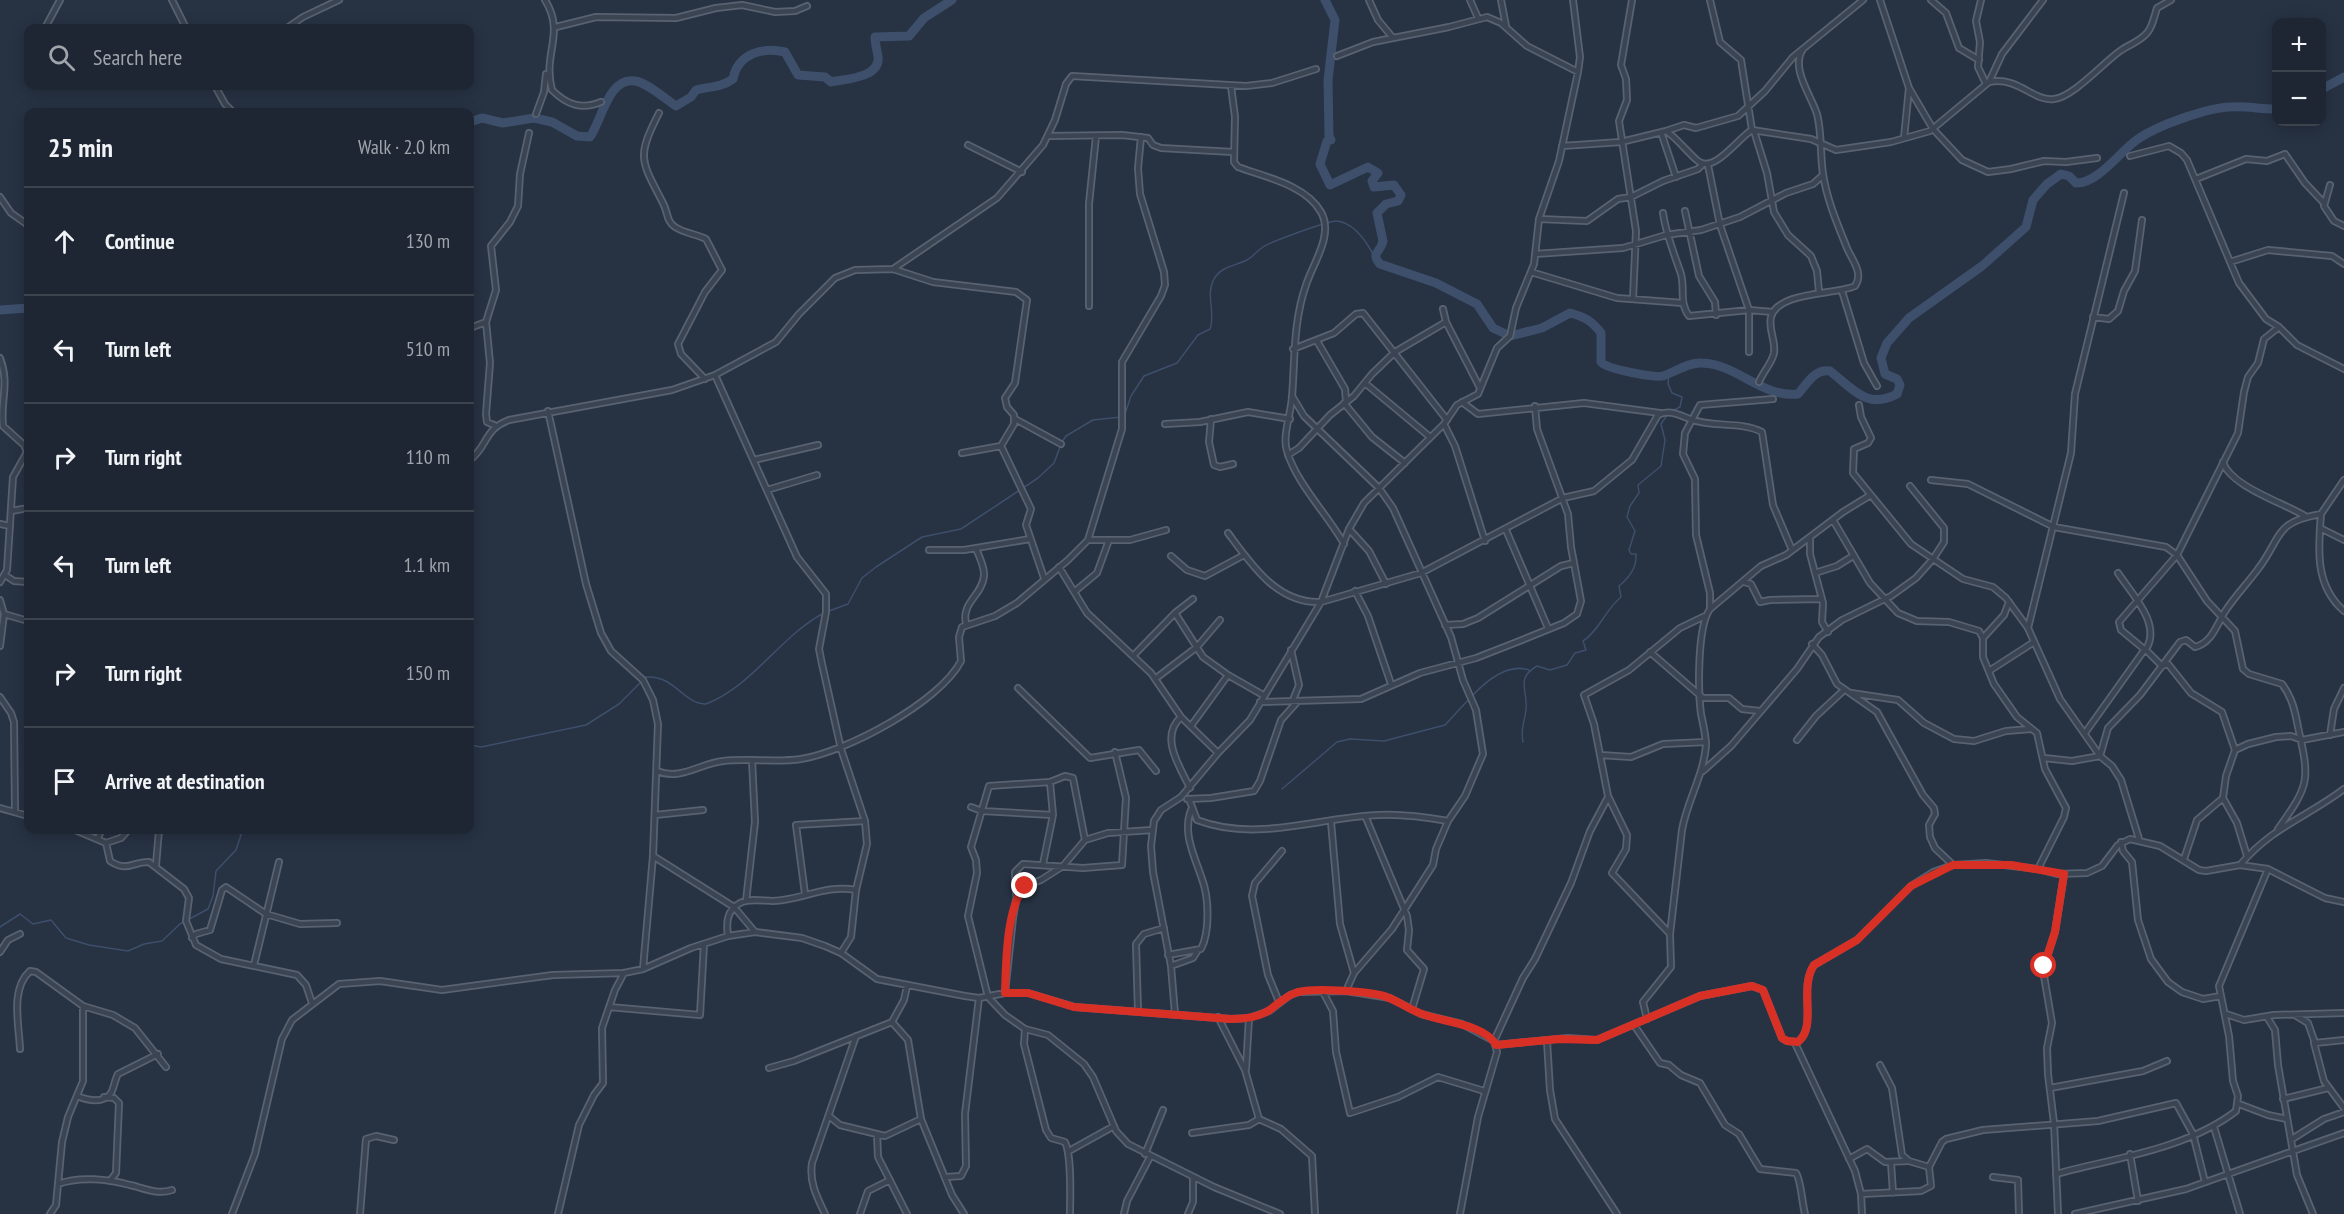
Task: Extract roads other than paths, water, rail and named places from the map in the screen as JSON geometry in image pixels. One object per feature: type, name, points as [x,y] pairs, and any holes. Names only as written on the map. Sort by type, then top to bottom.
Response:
[{"type":"street","points":[[47,24],[60,0]]},
{"type":"street","points":[[172,0],[184,24]]},
{"type":"street","points":[[293,24],[339,0]]},
{"type":"street","points":[[536,114],[544,92],[556,27],[554,17],[545,0]]},
{"type":"street","points":[[1369,0],[1378,20],[1393,38]]},
{"type":"street","points":[[1470,0],[1478,18]]},
{"type":"street","points":[[1501,0],[1506,26]]},
{"type":"street","points":[[1175,1014],[1171,966],[1153,872],[1152,830],[1161,810],[1190,788],[1218,753],[1239,734],[1260,702],[1321,602],[1349,529],[1364,503],[1446,422],[1453,409],[1462,402],[1474,398],[1497,348],[1510,336],[1516,308],[1536,254],[1539,219],[1562,146],[1578,72],[1580,57],[1573,0]]},
{"type":"street","points":[[1632,0],[1622,65],[1626,79],[1627,100],[1619,121],[1637,243],[1634,299]]},
{"type":"street","points":[[1710,0],[1720,42],[1741,60],[1747,108],[1767,173],[1771,202],[1782,227],[1811,256],[1817,271],[1819,292]]},
{"type":"street","points":[[1562,146],[1621,142],[1684,125],[1696,128],[1734,117],[1765,91],[1785,63],[1863,0]]},
{"type":"street","points":[[1880,0],[1909,88],[1933,129],[1962,160],[1982,171],[2011,170],[2044,161],[2066,162],[2097,158]]},
{"type":"street","points":[[1931,0],[1946,13],[1959,48],[1978,60]]},
{"type":"street","points":[[1981,0],[1976,21],[1980,42],[1978,60],[1979,73],[1987,83]]},
{"type":"street","points":[[1539,219],[1587,221],[1613,201],[1631,197],[1717,161],[1738,139],[1753,131],[1811,139],[1836,150],[1904,138],[1933,129],[1987,83],[2001,54],[2043,0]]},
{"type":"street","points":[[1987,83],[2000,80],[2013,82],[2050,99],[2063,96],[2120,51],[2142,38],[2152,24],[2157,8],[2171,0]]},
{"type":"street","points":[[556,27],[596,17],[676,18],[716,8],[742,5],[774,12],[807,6]]},
{"type":"street","points":[[1337,56],[1373,42],[1449,27],[1478,18],[1492,18],[1506,26],[1527,46],[1578,72]]},
{"type":"street","points":[[1759,382],[1774,354],[1770,320],[1773,312],[1789,301],[1819,292],[1842,291],[1857,284],[1858,274],[1834,219],[1823,174],[1817,115],[1799,66],[1799,56],[1803,49]]},
{"type":"street","points":[[548,65],[552,90],[559,97],[584,107],[602,102]]},
{"type":"street","points":[[893,269],[998,198],[1022,172],[1048,136],[1066,84],[1072,76],[1231,86],[1272,83],[1316,69]]},
{"type":"street","points":[[1231,86],[1235,117],[1234,162],[1238,167],[1298,190],[1316,206],[1323,217],[1324,239],[1305,286],[1293,349],[1292,396],[1286,444],[1288,455],[1344,544]]},
{"type":"street","points":[[1904,138],[1909,88]]},
{"type":"street","points":[[217,90],[229,108]]},
{"type":"street","points":[[659,113],[643,147],[647,171],[663,202],[668,220],[677,228],[706,239],[721,266],[720,275],[705,292],[678,344],[681,354],[705,379]]},
{"type":"street","points":[[1663,132],[1706,165],[1720,225],[1749,310],[1749,352]]},
{"type":"street","points":[[1663,132],[1676,177]]},
{"type":"street","points":[[494,425],[487,422],[490,363],[486,322],[496,290],[491,246],[510,222],[518,206],[520,174],[529,133]]},
{"type":"street","points":[[1048,136],[1141,137],[1161,148],[1233,152]]},
{"type":"street","points":[[1089,306],[1089,204],[1096,136]]},
{"type":"street","points":[[657,771],[672,775],[720,761],[788,761],[842,749],[904,714],[938,689],[961,661],[960,631],[966,624],[1003,612],[1059,567],[1088,540],[1122,429],[1122,362],[1165,285],[1164,272],[1140,194],[1138,168],[1141,137]]},
{"type":"street","points":[[968,145],[1022,172]]},
{"type":"street","points":[[2130,156],[2169,146],[2181,153],[2196,179],[2239,283],[2266,320],[2279,327],[2297,345],[2344,369]]},
{"type":"street","points":[[2196,179],[2246,159],[2267,161],[2285,154],[2305,183],[2323,202],[2334,221],[2344,226]]},
{"type":"street","points":[[1536,254],[1613,249],[1666,235],[1720,225],[1813,184],[1823,174]]},
{"type":"street","points":[[2323,202],[2330,185]]},
{"type":"street","points":[[2028,628],[2071,453],[2075,394],[2124,193]]},
{"type":"street","points":[[0,197],[11,213],[24,222]]},
{"type":"street","points":[[1685,211],[1699,276],[1715,302],[1716,315]]},
{"type":"street","points":[[1663,213],[1666,235],[1680,273],[1683,303],[1689,316],[1749,310],[1773,312]]},
{"type":"street","points":[[2093,316],[2109,319],[2120,308],[2124,291],[2135,271],[2142,220]]},
{"type":"street","points":[[2230,262],[2268,250],[2332,256],[2344,264]]},
{"type":"street","points":[[474,457],[494,425],[524,415],[608,400],[642,397],[715,375],[776,342],[799,314],[835,278],[855,270],[893,269],[926,281],[1016,292],[1027,300],[1015,383],[1005,399],[1015,419],[1061,444]]},
{"type":"street","points":[[1531,272],[1595,292],[1634,299],[1683,303]]},
{"type":"street","points":[[1842,291],[1864,363],[1877,386]]},
{"type":"street","points":[[1443,309],[1446,322],[1480,388]]},
{"type":"street","points":[[1293,349],[1317,341],[1341,329],[1360,312],[1395,352],[1446,422],[1485,541]]},
{"type":"street","points":[[474,326],[486,322]]},
{"type":"street","points":[[1288,455],[1299,448],[1395,352],[1446,322]]},
{"type":"street","points":[[2162,666],[2118,624],[2177,555],[2238,432],[2244,392],[2248,378],[2258,363],[2264,339],[2279,327]]},
{"type":"street","points":[[1317,341],[1345,389],[1345,402],[1372,437],[1405,463]]},
{"type":"street","points":[[0,358],[6,378],[1,405],[3,426],[24,445]]},
{"type":"street","points":[[715,375],[797,557],[825,594],[826,612],[819,649],[842,749],[865,820],[867,844],[856,890],[851,937],[842,953]]},
{"type":"street","points":[[1365,383],[1430,437]]},
{"type":"street","points":[[1292,396],[1304,417],[1379,488],[1393,508],[1460,662],[1463,680],[1476,710],[1484,754],[1465,796],[1448,821],[1436,849],[1433,865],[1392,929],[1354,973],[1346,991]]},
{"type":"street","points":[[1710,609],[1710,593],[1696,535],[1695,478],[1683,454],[1684,438],[1700,405],[1773,399]]},
{"type":"street","points":[[1462,402],[1478,414],[1535,406],[1602,403],[1660,413],[1670,412],[1691,420],[1762,432],[1773,505],[1792,550]]},
{"type":"street","points":[[1859,405],[1861,417],[1871,438],[1868,443],[1855,447],[1851,470],[1869,496],[1911,544],[1963,579],[1997,590],[2009,602],[2028,628],[2060,699],[2100,756],[2112,766],[2121,780],[2139,839]]},
{"type":"street","points":[[1260,702],[1361,699],[1391,684],[1460,662],[1572,619],[1580,609],[1563,498],[1537,429],[1535,406]]},
{"type":"street","points":[[548,411],[586,584],[601,633],[611,651],[643,680],[653,700],[658,723],[655,815],[644,969]]},
{"type":"street","points":[[1165,424],[1248,412],[1290,419]]},
{"type":"street","points":[[1228,533],[1257,572],[1274,587],[1305,601],[1321,602],[1386,584],[1421,573],[1563,498],[1594,491],[1626,467],[1660,413]]},
{"type":"street","points":[[1001,446],[1015,419]]},
{"type":"street","points":[[1211,419],[1209,442],[1214,465],[1220,467],[1233,464]]},
{"type":"street","points":[[754,460],[818,445]]},
{"type":"street","points":[[962,453],[1001,446]]},
{"type":"street","points":[[1001,446],[1031,509],[1026,522],[1044,578]]},
{"type":"street","points":[[0,582],[8,565],[13,477],[24,457]]},
{"type":"street","points":[[2223,462],[2225,470],[2248,486],[2305,516]]},
{"type":"street","points":[[767,490],[817,475]]},
{"type":"street","points":[[1931,480],[1968,484],[2054,527],[2106,534],[2128,541],[2156,543],[2177,555],[2221,619],[2235,631],[2243,669],[2249,674],[2274,680],[2286,689],[2294,705],[2307,764],[2304,784],[2294,807],[2278,829],[2240,865]]},
{"type":"street","points":[[2344,480],[2321,514],[2320,528],[2320,573],[2327,592],[2344,611]]},
{"type":"street","points":[[1703,771],[1731,746],[1797,669],[1812,644],[1842,620],[1885,599],[1916,578],[1933,559],[1944,542],[1944,528],[1910,486]]},
{"type":"street","points":[[1647,1019],[1643,1002],[1671,967],[1670,934],[1684,815],[1703,771],[1706,742],[1700,669],[1706,616],[1710,609],[1761,566],[1792,550],[1869,496]]},
{"type":"street","points":[[11,510],[24,508]]},
{"type":"street","points":[[2100,756],[2108,728],[2140,695],[2180,642],[2186,640],[2195,647],[2207,641],[2258,570],[2277,535],[2305,516],[2321,514]]},
{"type":"street","points":[[1833,520],[1870,584],[1899,614],[1912,620],[1949,622],[1973,627],[1979,631],[1983,638],[1982,653],[1989,671],[2017,717],[2034,729],[2044,758],[2045,769],[2065,806],[2066,813],[2038,869]]},
{"type":"street","points":[[0,524],[10,526]]},
{"type":"street","points":[[2320,528],[2344,540]]},
{"type":"street","points":[[1349,529],[1369,551],[1386,584]]},
{"type":"street","points":[[1088,540],[1138,539],[1166,530]]},
{"type":"street","points":[[1506,530],[1548,628]]},
{"type":"street","points":[[1810,537],[1815,573],[1822,599],[1822,622],[1828,632]]},
{"type":"street","points":[[929,550],[976,548],[1030,539]]},
{"type":"street","points":[[1074,592],[1096,573],[1109,540]]},
{"type":"street","points":[[966,624],[966,608],[984,579],[976,548]]},
{"type":"street","points":[[1171,556],[1186,570],[1205,576],[1244,555]]},
{"type":"street","points":[[1815,573],[1837,566],[1853,556]]},
{"type":"street","points":[[1444,624],[1463,624],[1478,618],[1561,566],[1574,563]]},
{"type":"street","points":[[0,566],[8,565]]},
{"type":"street","points":[[1059,567],[1088,613],[1134,656],[1155,679],[1181,717],[1218,753]]},
{"type":"street","points":[[2085,733],[2151,642],[2152,632],[2138,599],[2118,573]]},
{"type":"street","points":[[5,575],[14,581],[24,582]]},
{"type":"street","points":[[1744,582],[1751,584],[1760,602],[1822,599]]},
{"type":"street","points":[[1355,591],[1368,616],[1391,684]]},
{"type":"street","points":[[1134,656],[1175,613],[1193,599]]},
{"type":"street","points":[[0,600],[4,614],[0,646]]},
{"type":"street","points":[[1983,638],[2004,615],[2009,602]]},
{"type":"street","points":[[1175,613],[1203,657],[1228,675],[1263,695]]},
{"type":"street","points":[[4,614],[24,620]]},
{"type":"street","points":[[1670,934],[1612,873],[1626,849],[1628,838],[1608,796],[1585,693],[1629,670],[1680,628],[1706,616]]},
{"type":"street","points":[[1155,679],[1197,646],[1220,621]]},
{"type":"street","points":[[1989,671],[2034,642]]},
{"type":"street","points":[[1812,644],[1822,655],[1831,676],[1846,691],[1877,712],[1923,795],[1934,808],[1935,814],[1929,825],[1930,837],[1935,848],[1953,865]]},
{"type":"street","points":[[1181,797],[1189,799],[1254,791],[1260,781],[1281,720],[1295,700],[1299,685],[1291,650]]},
{"type":"street","points":[[1650,652],[1701,697],[1729,698],[1742,709],[1760,711]]},
{"type":"street","points":[[2162,666],[2168,664],[2191,693],[2222,712],[2235,750],[2226,776],[2223,798],[2237,823],[2248,856]]},
{"type":"street","points":[[1191,726],[1228,675]]},
{"type":"street","points":[[1018,688],[1090,758],[1115,752],[1139,750],[1156,771]]},
{"type":"street","points":[[2330,735],[2334,709],[2344,688]]},
{"type":"street","points":[[1797,740],[1816,716],[1846,691],[1898,700],[1924,723],[1954,739],[1974,741],[2006,731],[2034,729]]},
{"type":"street","points":[[0,697],[14,722],[15,812]]},
{"type":"street","points":[[1181,717],[1172,726],[1170,738],[1175,759],[1190,788]]},
{"type":"street","points":[[2235,750],[2276,737],[2291,736],[2302,740],[2344,732]]},
{"type":"street","points":[[1600,755],[1631,757],[1663,744],[1706,742]]},
{"type":"street","points":[[1016,895],[1014,878],[1017,867],[1023,864],[1119,866],[1122,861],[1126,798],[1115,752]]},
{"type":"street","points":[[2044,758],[2072,761],[2100,756]]},
{"type":"street","points":[[746,901],[754,822],[752,760]]},
{"type":"street","points":[[1085,840],[1073,778],[1065,776],[1050,782],[989,786],[971,847],[976,860],[977,873],[968,916],[988,997],[1005,1015],[1025,1029],[1048,1035],[1084,1064],[1093,1077],[1114,1126],[1128,1144],[1193,1177],[1279,1214]]},
{"type":"street","points":[[1043,864],[1053,815],[1050,782]]},
{"type":"street","points":[[2278,829],[2325,803],[2344,789]]},
{"type":"street","points":[[1460,1214],[1484,1091],[1496,1056],[1495,1043],[1608,796]]},
{"type":"street","points":[[2184,859],[2197,820],[2223,798]]},
{"type":"street","points":[[1189,799],[1191,810],[1197,820],[1230,830],[1281,828],[1388,816],[1448,821]]},
{"type":"street","points":[[971,807],[982,811],[1053,815]]},
{"type":"street","points":[[0,808],[24,815]]},
{"type":"street","points":[[655,815],[703,810]]},
{"type":"street","points":[[1171,966],[1193,957],[1203,947],[1207,924],[1204,881],[1190,844],[1188,820],[1191,810]]},
{"type":"street","points":[[1366,818],[1384,866],[1404,908],[1409,930],[1407,950],[1424,969],[1412,1009]]},
{"type":"street","points":[[805,894],[796,825],[865,820]]},
{"type":"street","points":[[1331,822],[1340,924],[1354,973]]},
{"type":"street","points":[[1005,993],[1009,939],[1018,895],[1025,886],[1041,880],[1063,866],[1085,840],[1124,831],[1152,830]]},
{"type":"street","points":[[85,834],[106,843],[121,838],[124,834]]},
{"type":"street","points":[[98,839],[100,834]]},
{"type":"street","points":[[156,865],[159,834]]},
{"type":"street","points":[[1795,1043],[1803,1038],[1807,1031],[1806,990],[1814,965],[1857,940],[1911,886],[1953,865],[1986,863],[2064,874],[2087,873],[2102,866],[2121,842],[2139,839],[2160,846],[2199,870],[2206,871],[2240,865],[2268,869],[2325,898],[2344,902]]},
{"type":"street","points":[[2121,842],[2123,851],[2132,862],[2138,920],[2151,959],[2168,982],[2182,992],[2203,999],[2221,996]]},
{"type":"street","points":[[106,843],[110,861],[115,864],[126,868],[143,862],[156,865],[184,889],[189,898],[186,921],[196,945],[212,956],[297,975],[306,985],[312,1003]]},
{"type":"street","points":[[1279,1002],[1268,975],[1252,896],[1255,883],[1282,851]]},
{"type":"street","points":[[652,856],[734,907],[755,932]]},
{"type":"street","points":[[254,965],[279,862]]},
{"type":"street","points":[[2056,1174],[2130,1155],[2214,1127],[2236,1111],[2239,1104],[2233,1081],[2220,980],[2236,950],[2268,869]]},
{"type":"street","points":[[2058,1214],[2048,1048],[2052,1023],[2043,970],[2055,932],[2064,874]]},
{"type":"street","points":[[192,938],[196,934],[210,930],[224,888],[229,887],[266,914],[300,924],[337,923]]},
{"type":"street","points":[[728,936],[727,919],[734,907],[746,901],[790,900],[837,887],[856,890]]},
{"type":"street","points":[[1138,1011],[1136,944],[1144,934],[1164,927]]},
{"type":"street","points":[[232,1214],[255,1154],[282,1039],[292,1020],[339,984],[381,981],[442,990],[553,975],[624,973],[644,969],[728,936],[755,932],[802,938],[842,953],[877,979],[979,998],[1005,993],[1028,993],[1074,1007],[1248,1018],[1269,1011],[1279,1002],[1299,992],[1346,991],[1381,995],[1412,1009],[1462,1024],[1495,1043],[1568,1038],[1597,1040],[1700,996],[1759,987],[1765,994],[1782,1038],[1795,1043],[1849,1159],[1861,1194],[1862,1214]]},
{"type":"street","points":[[0,952],[8,940],[20,934]]},
{"type":"street","points":[[609,1007],[700,1015],[704,944]]},
{"type":"street","points":[[1168,955],[1198,950]]},
{"type":"street","points":[[20,1048],[18,999],[21,984],[30,971],[36,972],[83,1006],[125,1021],[135,1028],[166,1066]]},
{"type":"street","points":[[558,1214],[579,1125],[603,1083],[601,1037],[609,1007],[624,973]]},
{"type":"street","points":[[769,1068],[794,1061],[892,1022],[904,1000],[907,986]]},
{"type":"street","points":[[1323,992],[1334,1011],[1336,1052],[1350,1113],[1398,1097],[1438,1077],[1484,1091]]},
{"type":"street","points":[[946,1177],[961,1176],[966,1166],[965,1114],[979,998]]},
{"type":"street","points":[[50,1214],[56,1205],[62,1142],[68,1117],[83,1081],[83,1006]]},
{"type":"street","points":[[2225,1013],[2244,1020],[2292,1014],[2344,1013]]},
{"type":"street","points":[[2292,1014],[2308,1023],[2324,1082],[2344,1110],[2324,1119],[2292,1139]]},
{"type":"street","points":[[1218,1017],[1245,1070],[1259,1119],[1281,1129],[1312,1156],[1316,1214]]},
{"type":"street","points":[[2267,1017],[2276,1030],[2287,1119],[2301,1187],[2313,1214]]},
{"type":"street","points":[[1245,1070],[1248,1018]]},
{"type":"street","points":[[892,1022],[908,1040],[921,1119],[952,1195],[964,1214]]},
{"type":"street","points":[[1634,1025],[1660,1063],[1669,1065],[1681,1075],[1700,1083],[1725,1125],[1739,1134],[1760,1169],[1796,1173],[1799,1178],[1799,1195],[1805,1214]]},
{"type":"street","points":[[1025,1029],[1024,1044],[1046,1130],[1051,1138],[1065,1142],[1069,1151],[1067,1162],[1070,1214]]},
{"type":"street","points":[[825,1214],[814,1192],[810,1173],[856,1036]]},
{"type":"street","points":[[2314,1043],[2344,1040]]},
{"type":"street","points":[[1547,1041],[1550,1090],[1555,1119],[1617,1214]]},
{"type":"street","points":[[77,1096],[95,1101],[104,1097],[111,1093],[118,1074],[158,1054]]},
{"type":"street","points":[[2050,1088],[2143,1071],[2167,1061]]},
{"type":"street","points":[[1880,1065],[1892,1088],[1901,1150],[1909,1161]]},
{"type":"street","points":[[2283,1099],[2328,1088]]},
{"type":"street","points":[[104,1097],[114,1098],[119,1103],[116,1173],[110,1181]]},
{"type":"street","points":[[1861,1194],[1929,1190],[1932,1179],[1929,1167],[1942,1142],[1946,1139],[1983,1130],[2098,1121],[2176,1103],[2193,1134],[2205,1182]]},
{"type":"street","points":[[2239,1104],[2268,1116],[2287,1119]]},
{"type":"street","points":[[1124,1214],[1163,1110]]},
{"type":"street","points":[[829,1116],[840,1125],[885,1136],[921,1119]]},
{"type":"street","points":[[1192,1133],[1249,1125],[1259,1119]]},
{"type":"street","points":[[1069,1151],[1114,1126]]},
{"type":"street","points":[[2214,1127],[2240,1214]]},
{"type":"street","points":[[2075,1214],[2138,1201],[2229,1175],[2263,1160],[2294,1152],[2344,1133]]},
{"type":"street","points":[[877,1134],[878,1157],[907,1214]]},
{"type":"street","points":[[360,1214],[366,1139],[376,1136],[394,1140]]},
{"type":"street","points":[[1849,1159],[1867,1149],[1885,1162],[1909,1161],[1929,1167]]},
{"type":"street","points":[[2130,1155],[2138,1201]]},
{"type":"street","points":[[1891,1163],[1893,1192]]},
{"type":"street","points":[[1188,1214],[1193,1202],[1193,1177]]},
{"type":"street","points":[[1993,1178],[2018,1179],[2019,1214]]},
{"type":"street","points":[[58,1184],[73,1180],[110,1181],[160,1192],[172,1190]]},
{"type":"street","points":[[860,1214],[868,1191],[890,1180]]},
{"type":"waterway","points":[[474,121],[482,118],[503,123],[534,118],[552,122],[577,136],[590,137],[612,92],[626,82],[635,81],[645,85],[676,106],[691,97],[696,90],[720,85],[733,79],[740,63],[746,58],[768,50],[785,52],[798,75],[825,77],[831,82],[861,76],[874,69],[877,63],[875,37],[909,36],[924,18],[952,0]]},
{"type":"waterway","points":[[1325,0],[1335,20],[1328,80],[1331,140],[1327,141],[1320,164],[1330,185],[1368,167],[1378,173],[1372,181],[1374,187],[1394,185],[1401,195],[1398,201],[1386,204],[1377,213],[1383,241],[1376,255],[1380,264],[1436,283],[1477,304],[1493,328],[1510,336],[1542,328],[1570,313],[1588,320],[1601,333],[1601,362],[1605,365],[1651,376],[1663,376],[1692,364],[1715,365],[1773,391],[1785,394],[1798,394],[1816,374],[1825,371],[1830,371],[1853,390],[1869,398],[1877,400],[1897,394],[1900,385],[1897,379],[1885,374],[1881,358],[1887,343],[1909,318],[1982,266],[2026,227],[2033,200],[2047,184],[2061,174],[2069,176],[2076,183],[2093,178],[2138,139],[2183,118],[2220,108],[2272,109]]},
{"type":"waterway","points":[[2326,87],[2344,77]]},
{"type":"waterway","points":[[1125,414],[1131,396],[1144,376],[1177,363],[1198,335],[1210,329],[1212,323],[1211,285],[1224,269],[1248,260],[1263,247],[1277,241],[1312,227],[1337,221],[1355,229],[1375,258]]},
{"type":"waterway","points":[[0,310],[24,308]]},
{"type":"waterway","points":[[1669,372],[1668,384],[1672,393],[1682,397],[1680,407],[1672,411]]},
{"type":"waterway","points":[[1523,742],[1526,675],[1537,666],[1550,670],[1567,665],[1575,653],[1586,650],[1583,641],[1621,597],[1619,586],[1632,572],[1636,559],[1636,554],[1631,554],[1629,550],[1635,531],[1627,517],[1630,506],[1639,493],[1638,485],[1661,466],[1665,440],[1661,424],[1668,414]]},
{"type":"waterway","points":[[1062,442],[1066,436],[1093,420],[1121,417]]},
{"type":"waterway","points":[[829,611],[848,604],[862,578],[922,537],[961,529],[1038,478],[1054,463],[1060,447]]},
{"type":"waterway","points":[[474,746],[481,747],[586,725],[619,704],[646,677],[664,680],[691,700],[706,704],[723,696],[738,685],[794,634],[824,613]]},
{"type":"waterway","points":[[1472,696],[1491,679],[1505,671],[1521,668],[1529,670]]},
{"type":"waterway","points":[[1282,789],[1337,742],[1350,739],[1384,741],[1445,725],[1469,699]]},
{"type":"waterway","points":[[0,927],[20,914],[33,924],[51,920],[66,938],[89,945],[128,951],[144,944],[162,941],[180,924],[208,909],[213,896],[216,871],[236,850],[240,834]]}]
